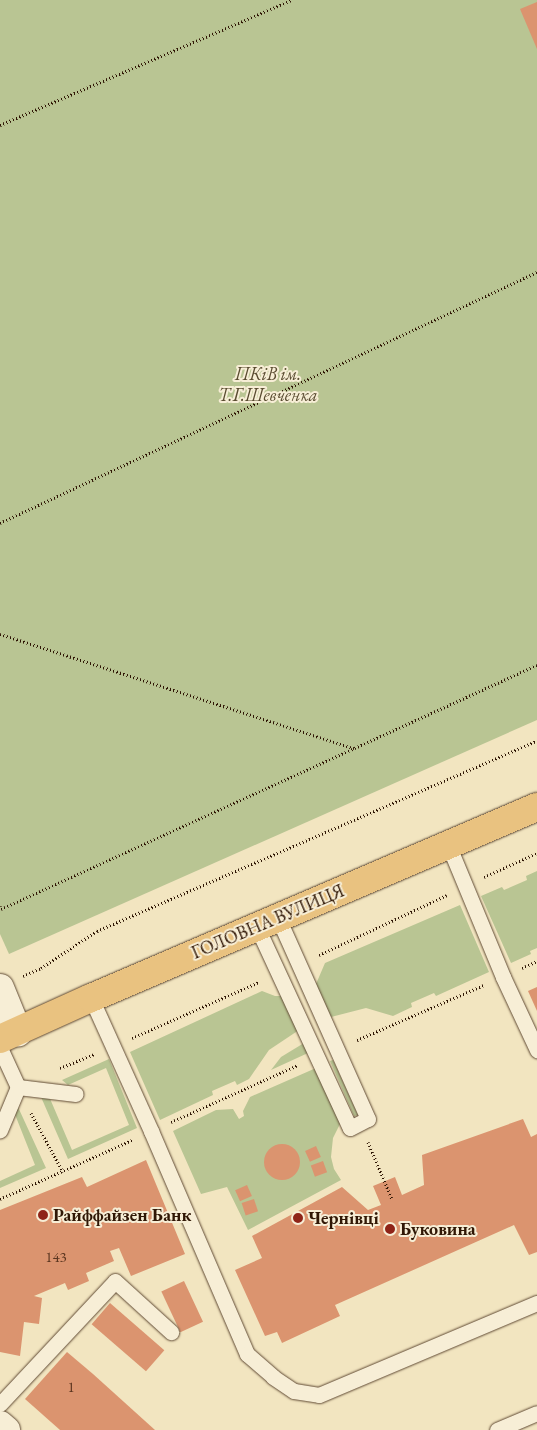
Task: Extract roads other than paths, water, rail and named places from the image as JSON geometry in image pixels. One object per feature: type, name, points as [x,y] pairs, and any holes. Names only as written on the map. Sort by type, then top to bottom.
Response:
[{"type":"main road","name":"ГОЛОВНА ВУЛИЦЯ","points":[[6,1040],[91,998],[537,807]]},
{"type":"street","points":[[6,1040],[8,983]]},
{"type":"street","points":[[0,1425],[6,1430]]},
{"type":"lane","points":[[448,844],[502,976],[537,1050]]},
{"type":"lane","points":[[268,923],[368,1119],[350,1128],[268,923]]},
{"type":"lane","points":[[91,998],[151,1131],[247,1354],[273,1377],[294,1391],[319,1395],[537,1303]]},
{"type":"lane","points":[[0,1130],[18,1087],[6,1040]]},
{"type":"lane","points":[[18,1087],[76,1094]]},
{"type":"lane","points":[[0,1404],[115,1281],[170,1332]]},
{"type":"lane","points":[[497,1430],[537,1413]]},
{"type":"place","name":"Райффайзен Банк","points":[[43,1215]]},
{"type":"place","name":"Чернівці","points":[[298,1218]]},
{"type":"place","name":"Буковина","points":[[390,1229]]},
{"type":"park label","name":"ПКіВ ім. Т.Г.Шевченка","points":[[268,385]]}]
